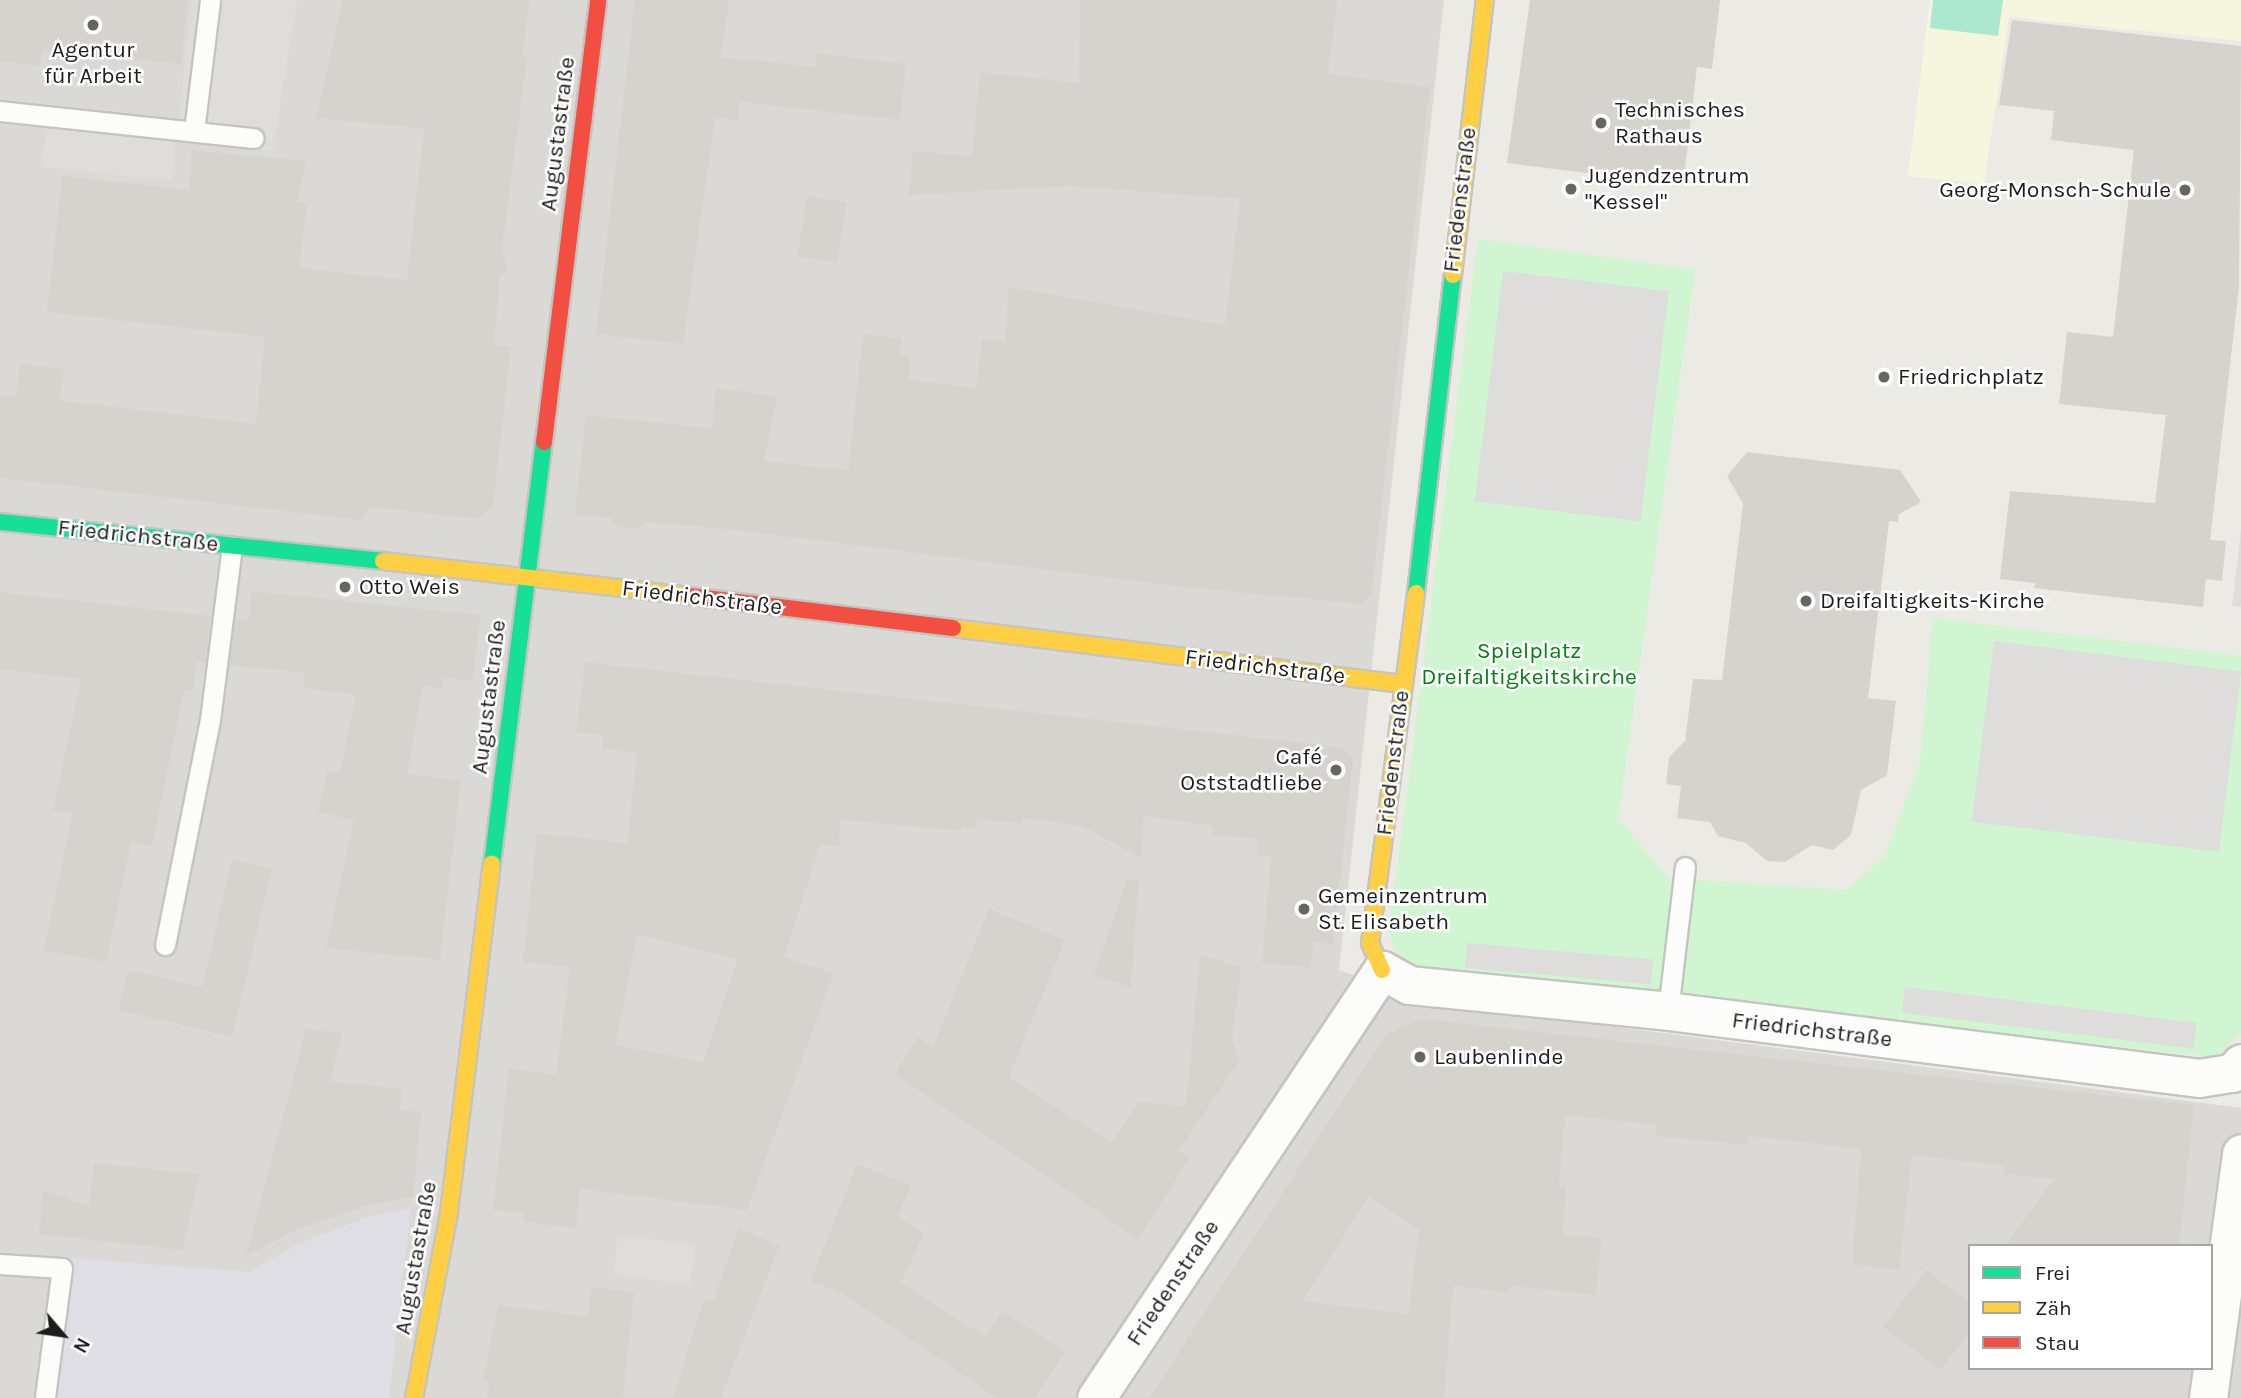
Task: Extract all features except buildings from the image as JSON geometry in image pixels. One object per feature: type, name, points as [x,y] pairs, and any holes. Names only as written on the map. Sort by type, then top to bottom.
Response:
[{"type":"street","name":"Augustastraße","points":[[414,1398],[449,1212],[598,0]]},
{"type":"street","name":"Friedenstraße","points":[[1096,1398],[1382,970],[1370,943],[1485,0]]},
{"type":"street","name":"Friedrichstraße","points":[[0,522],[527,576],[1403,684]]},
{"type":"street","name":"Friedrichstraße","points":[[1382,970],[1409,985],[1668,1011],[2199,1077],[2232,1073],[2241,1063]]},
{"type":"street","points":[[2213,1361],[2241,1153]]},
{"type":"street","points":[[2208,1398],[2212,1370]]},
{"type":"lane","points":[[194,131],[210,0]]},
{"type":"lane","points":[[0,111],[254,138]]},
{"type":"lane","points":[[165,945],[210,720],[232,546]]},
{"type":"lane","points":[[1668,1011],[1685,867]]},
{"type":"lane","points":[[0,1264],[62,1268],[45,1398]]},
{"type":"shaded area","points":[[0,0],[1444,0],[1339,970],[1440,1004],[2241,1108],[2241,1398],[0,1398]]},
{"type":"shaded area","points":[[192,0],[297,0],[273,151],[175,140],[172,181],[41,167],[48,112],[178,127]]},
{"type":"shaded area","name":"Georg-Monsch-Schule","points":[[1930,0],[2241,0],[2241,41],[2009,17],[1984,184],[1908,176]]},
{"type":"shaded area","points":[[1503,271],[1669,291],[1640,522],[1475,501]]},
{"type":"shaded area","points":[[2241,530],[2241,607],[2232,606]]},
{"type":"shaded area","points":[[1994,641],[2241,671],[2219,852],[1972,822]]},
{"type":"shaded area","points":[[1467,943],[1653,959],[1651,984],[1465,968]]},
{"type":"shaded area","points":[[1905,987],[2197,1023],[2194,1049],[1902,1013]]},
{"type":"shaded area","points":[[411,1209],[389,1398],[54,1398],[68,1258],[249,1272],[298,1244],[373,1215]]},
{"type":"shaded area","points":[[618,1235],[695,1245],[691,1284],[613,1275]]},
{"type":"green space","points":[[1933,0],[2003,0],[1998,36],[1930,28]]},
{"type":"green space","name":"Spielplatz Dreifaltigkeitskirche","points":[[1478,239],[1695,270],[1618,819],[1668,878],[1847,890],[1884,857],[1920,763],[1933,618],[2241,656],[2241,1033],[2217,1057],[1416,971],[1396,952],[1389,931]]},
{"type":"traffic: fast","points":[[1416,593],[1453,275]]},
{"type":"traffic: fast","points":[[492,864],[544,442]]},
{"type":"traffic: fast","points":[[0,522],[383,561]]},
{"type":"traffic: slow","points":[[1453,275],[1485,0]]},
{"type":"traffic: slow","points":[[383,561],[688,596]]},
{"type":"traffic: slow","points":[[1382,970],[1370,943],[1416,593]]},
{"type":"traffic: slow","points":[[953,628],[1403,684]]},
{"type":"traffic: slow","points":[[414,1398],[449,1212],[492,864]]},
{"type":"traffic: jam","points":[[544,442],[598,0]]},
{"type":"traffic: jam","points":[[688,596],[953,628]]},
{"type":"place","name":"Agentur für Arbeit","points":[[93,25]]},
{"type":"place","name":"Technisches Rathaus","points":[[1601,123]]},
{"type":"place","name":"Jugendzentrum \"Kessel\"","points":[[1571,189]]},
{"type":"place","name":"Georg-Monsch-Schule","points":[[2185,190]]},
{"type":"place","name":"Friedrichplatz","points":[[1884,377]]},
{"type":"place","name":"Otto Weis","points":[[345,587]]},
{"type":"place","name":"Dreifaltigkeits-Kirche","points":[[1806,601]]},
{"type":"place","name":"Café Oststadtliebe","points":[[1336,770]]},
{"type":"place","name":"Gemeinzentrum St. Elisabeth","points":[[1304,909]]},
{"type":"place","name":"Laubenlinde","points":[[1420,1057]]}]
